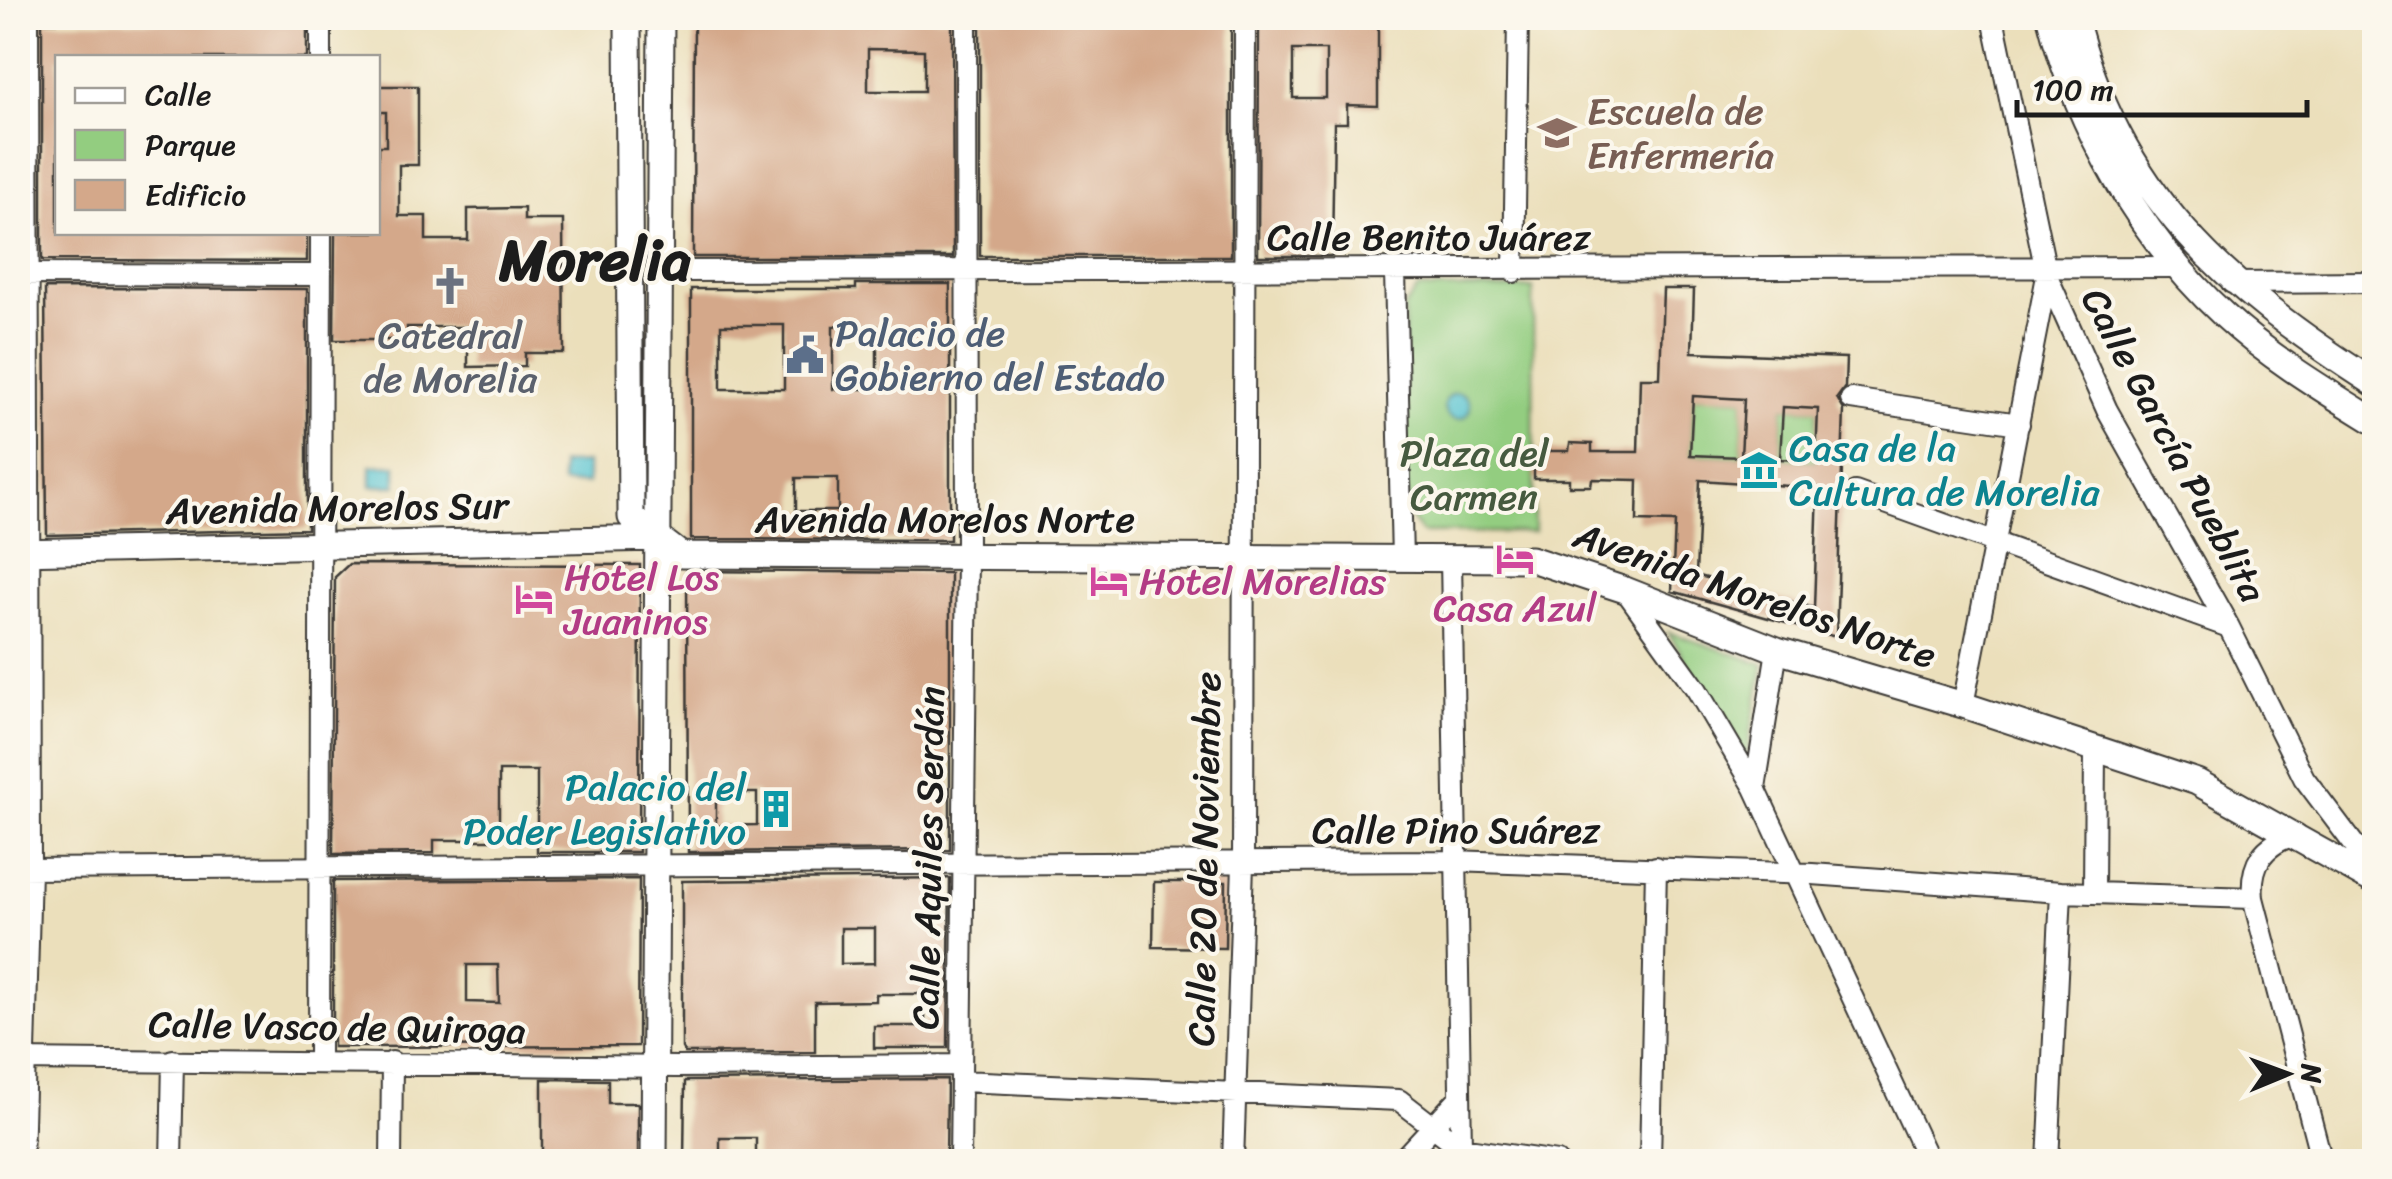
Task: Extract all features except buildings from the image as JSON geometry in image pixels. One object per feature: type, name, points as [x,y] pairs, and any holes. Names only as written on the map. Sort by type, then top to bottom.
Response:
[{"type":"main road","points":[[628,18],[631,517],[658,538]]},
{"type":"main road","points":[[654,1162],[661,18]]},
{"type":"main road","points":[[2050,18],[2084,118],[2116,178],[2176,267],[2227,319],[2374,421]]},
{"type":"main road","points":[[2074,18],[2083,52],[2137,166],[2193,245],[2232,283],[2374,383]]},
{"type":"main road","name":"Avenida Morelos Sur","points":[[24,552],[658,538]]},
{"type":"main road","name":"Avenida Morelos Norte","points":[[658,538],[682,556],[1531,559],[1625,590],[1777,650],[1964,705],[2197,782],[2374,881]]},
{"type":"street","points":[[22,1162],[28,18]]},
{"type":"street","points":[[321,55],[322,18]]},
{"type":"street","name":"Calle Aquiles Serdán","points":[[960,1162],[967,556],[966,18]]},
{"type":"street","name":"Calle 20 de Noviembre","points":[[1233,1162],[1242,864],[1245,18]]},
{"type":"street","points":[[1514,272],[1518,18]]},
{"type":"street","name":"Calle García Pueblita","points":[[1993,18],[2046,273],[2108,410],[2229,627],[2304,778],[2374,871]]},
{"type":"street","points":[[319,1060],[321,235]]},
{"type":"street","name":"Calle Benito Juárez","points":[[682,271],[2046,273],[2176,267]]},
{"type":"street","points":[[1395,272],[1402,559]]},
{"type":"street","points":[[1964,705],[2046,273]]},
{"type":"street","points":[[24,274],[321,276]]},
{"type":"street","points":[[2232,283],[2374,282]]},
{"type":"street","points":[[1851,398],[2019,424]]},
{"type":"street","points":[[1855,492],[1995,546],[2229,627]]},
{"type":"street","points":[[1451,558],[1453,861],[1461,1148],[1546,1161]]},
{"type":"street","points":[[1625,590],[1697,690],[1755,788],[1929,1162]]},
{"type":"street","points":[[1755,788],[1777,650]]},
{"type":"street","points":[[2094,747],[2094,893]]},
{"type":"street","points":[[2296,834],[2266,848],[2255,864],[2253,898],[2322,1162]]},
{"type":"street","name":"Calle Pino Suárez","points":[[24,870],[1453,861],[1656,867],[2061,892],[2253,898]]},
{"type":"street","points":[[1650,1162],[1656,867]]},
{"type":"street","points":[[2048,1162],[2061,892]]},
{"type":"street","name":"Calle Vasco de Quiroga","points":[[21,1060],[319,1060],[960,1073],[1399,1100],[1461,1148]]},
{"type":"street","points":[[171,1162],[173,1060]]},
{"type":"street","points":[[391,1162],[392,1062]]},
{"type":"street","points":[[1400,1161],[1460,1097]]},
{"type":"green space","name":"Plaza del Carmen","points":[[1533,288],[1534,532],[1422,533],[1407,514],[1404,307],[1418,289]]},
{"type":"green space","points":[[1693,396],[1744,399],[1741,457],[1690,455]]},
{"type":"green space","points":[[1783,407],[1818,409],[1816,461],[1780,459]]},
{"type":"green space","points":[[1668,632],[1764,664],[1746,758]]},
{"type":"water","points":[[1457,393],[1466,397],[1470,406],[1466,415],[1457,419],[1448,415],[1444,406],[1448,397]]},
{"type":"water","points":[[587,463],[587,484],[562,484],[561,464]]},
{"type":"water","points":[[396,465],[396,486],[371,486],[371,466]]},
{"type":"place","name":"Escuela de Enfermería","points":[[1557,133]]},
{"type":"place","name":"Catedral de Morelia","points":[[450,286]]},
{"type":"place","name":"Palacio de Gobierno del Estado","points":[[805,355]]},
{"type":"place","name":"Casa de la Cultura de Morelia","points":[[1759,470]]},
{"type":"place","name":"Casa Azul","points":[[1515,559]]},
{"type":"place","name":"Hotel Morelias","points":[[1109,581]]},
{"type":"place","name":"Hotel Los Juaninos","points":[[534,599]]},
{"type":"place","name":"Palacio del Poder Legislativo","points":[[776,809]]},
{"type":"district","name":"Morelia","points":[[595,260]]}]
